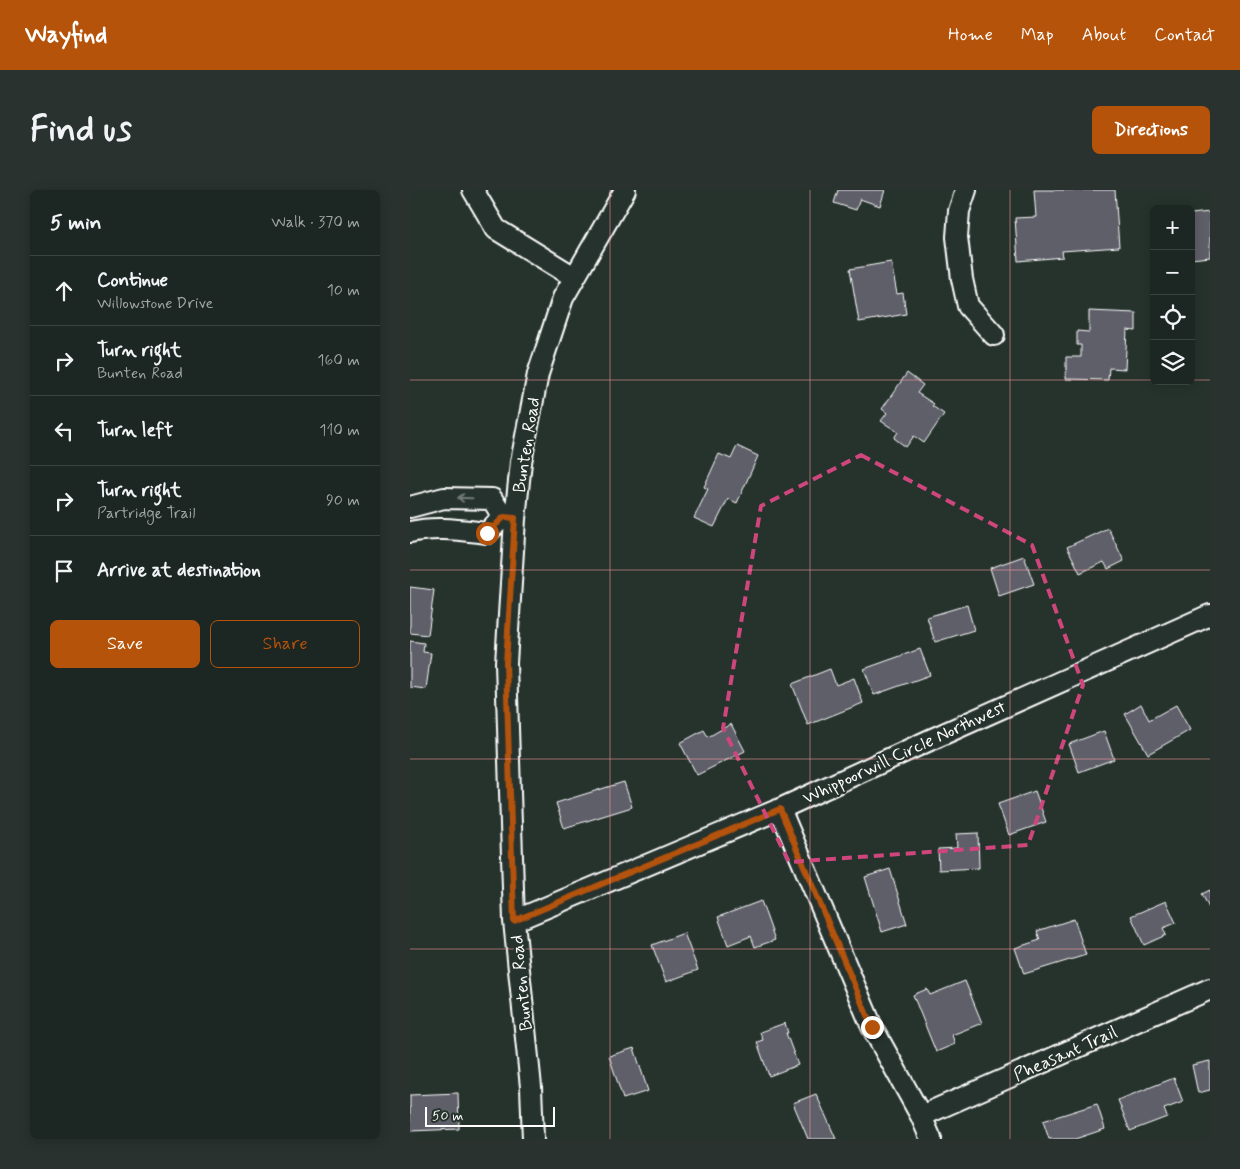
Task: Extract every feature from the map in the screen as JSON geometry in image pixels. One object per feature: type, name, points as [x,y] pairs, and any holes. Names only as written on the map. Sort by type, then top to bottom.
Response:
[{"type":"street","points":[[473,190],[496,229],[574,277]]},
{"type":"street","name":"Bunten Road","points":[[532,1139],[531,1087],[514,921],[506,663],[509,518],[538,374],[562,298],[625,190]]},
{"type":"street","points":[[966,190],[959,211],[957,237],[962,279],[968,306],[994,335]]},
{"type":"street","points":[[410,507],[444,498],[492,499],[509,518],[487,533],[442,528],[410,532]]},
{"type":"street","points":[[430,502],[434,528]]},
{"type":"street","name":"Whippoorwill Circle Northwest","points":[[514,921],[780,809],[1210,615]]},
{"type":"street","points":[[780,809],[872,1027],[921,1116],[931,1139]]},
{"type":"street","name":"Pheasant Trail","points":[[921,1116],[1210,989]]},
{"type":"highlighted area","points":[[861,455],[1032,545],[1083,685],[1028,845],[789,862],[723,728],[761,506]]},
{"type":"building","points":[[838,190],[885,190],[880,206],[860,199],[856,210],[834,203]]},
{"type":"building","points":[[1034,190],[1115,190],[1119,247],[1062,251],[1063,257],[1018,261],[1015,218],[1036,217]]},
{"type":"building","points":[[1210,212],[1210,257],[1195,259],[1195,214]]},
{"type":"building","points":[[891,262],[897,294],[903,293],[906,314],[859,322],[850,269]]},
{"type":"building","points":[[1089,311],[1136,313],[1136,331],[1127,330],[1125,369],[1109,368],[1108,380],[1066,379],[1066,357],[1081,357],[1081,345],[1077,345],[1077,331],[1089,332]]},
{"type":"building","points":[[907,373],[923,385],[917,393],[934,404],[932,406],[944,414],[924,443],[914,436],[906,447],[894,438],[898,432],[881,421],[887,413],[882,409]]},
{"type":"building","points":[[737,446],[758,456],[737,503],[728,499],[714,527],[694,518],[708,489],[704,487],[719,454],[731,459]]},
{"type":"building","points":[[1108,528],[1124,561],[1108,569],[1104,562],[1080,573],[1067,547]]},
{"type":"building","points":[[1024,556],[1034,584],[999,596],[990,568]]},
{"type":"building","points":[[410,587],[434,590],[428,635],[410,633]]},
{"type":"building","points":[[967,605],[974,630],[935,642],[927,617]]},
{"type":"building","points":[[410,641],[424,643],[423,652],[431,653],[426,689],[410,687]]},
{"type":"building","points":[[920,649],[930,675],[874,695],[864,669]]},
{"type":"building","points":[[830,669],[836,685],[854,678],[863,703],[808,725],[792,684]]},
{"type":"building","points":[[1141,704],[1149,720],[1176,705],[1190,730],[1148,754],[1125,714]]},
{"type":"building","points":[[731,724],[745,751],[697,775],[680,743],[704,730],[708,737]]},
{"type":"building","points":[[1104,731],[1114,759],[1079,772],[1069,744]]},
{"type":"building","points":[[624,782],[632,807],[564,828],[556,803]]},
{"type":"building","points":[[1035,791],[1046,822],[1009,835],[998,804]]},
{"type":"building","points":[[978,833],[979,868],[939,870],[938,849],[957,848],[956,834]]},
{"type":"building","points":[[890,869],[907,924],[882,932],[865,877]]},
{"type":"building","points":[[1210,890],[1210,910],[1202,894]]},
{"type":"building","points":[[761,901],[775,940],[755,947],[751,936],[728,945],[718,917]]},
{"type":"building","points":[[1166,901],[1176,923],[1163,928],[1166,935],[1144,945],[1131,916]]},
{"type":"building","points":[[1074,919],[1086,955],[1024,974],[1015,948],[1040,940],[1037,931]]},
{"type":"building","points":[[684,933],[698,970],[666,982],[652,945]]},
{"type":"building","points":[[965,981],[982,1023],[952,1035],[955,1044],[936,1052],[913,995],[927,989],[930,995]]},
{"type":"building","points":[[785,1023],[788,1033],[786,1033],[798,1065],[769,1076],[757,1042],[763,1040],[760,1032]]},
{"type":"building","points":[[634,1048],[648,1091],[623,1099],[609,1056]]},
{"type":"building","points":[[1210,1061],[1210,1090],[1198,1093],[1192,1065]]},
{"type":"building","points":[[1174,1078],[1183,1102],[1164,1109],[1167,1117],[1130,1131],[1118,1100]]},
{"type":"building","points":[[458,1093],[459,1129],[410,1131],[410,1095]]},
{"type":"building","points":[[816,1094],[836,1139],[808,1139],[793,1103]]},
{"type":"building","points":[[1097,1104],[1105,1129],[1075,1139],[1049,1139],[1043,1121]]},
{"type":"route","points":[[487,533],[504,517],[515,518],[506,663],[514,921],[780,809],[872,1027]]}]
